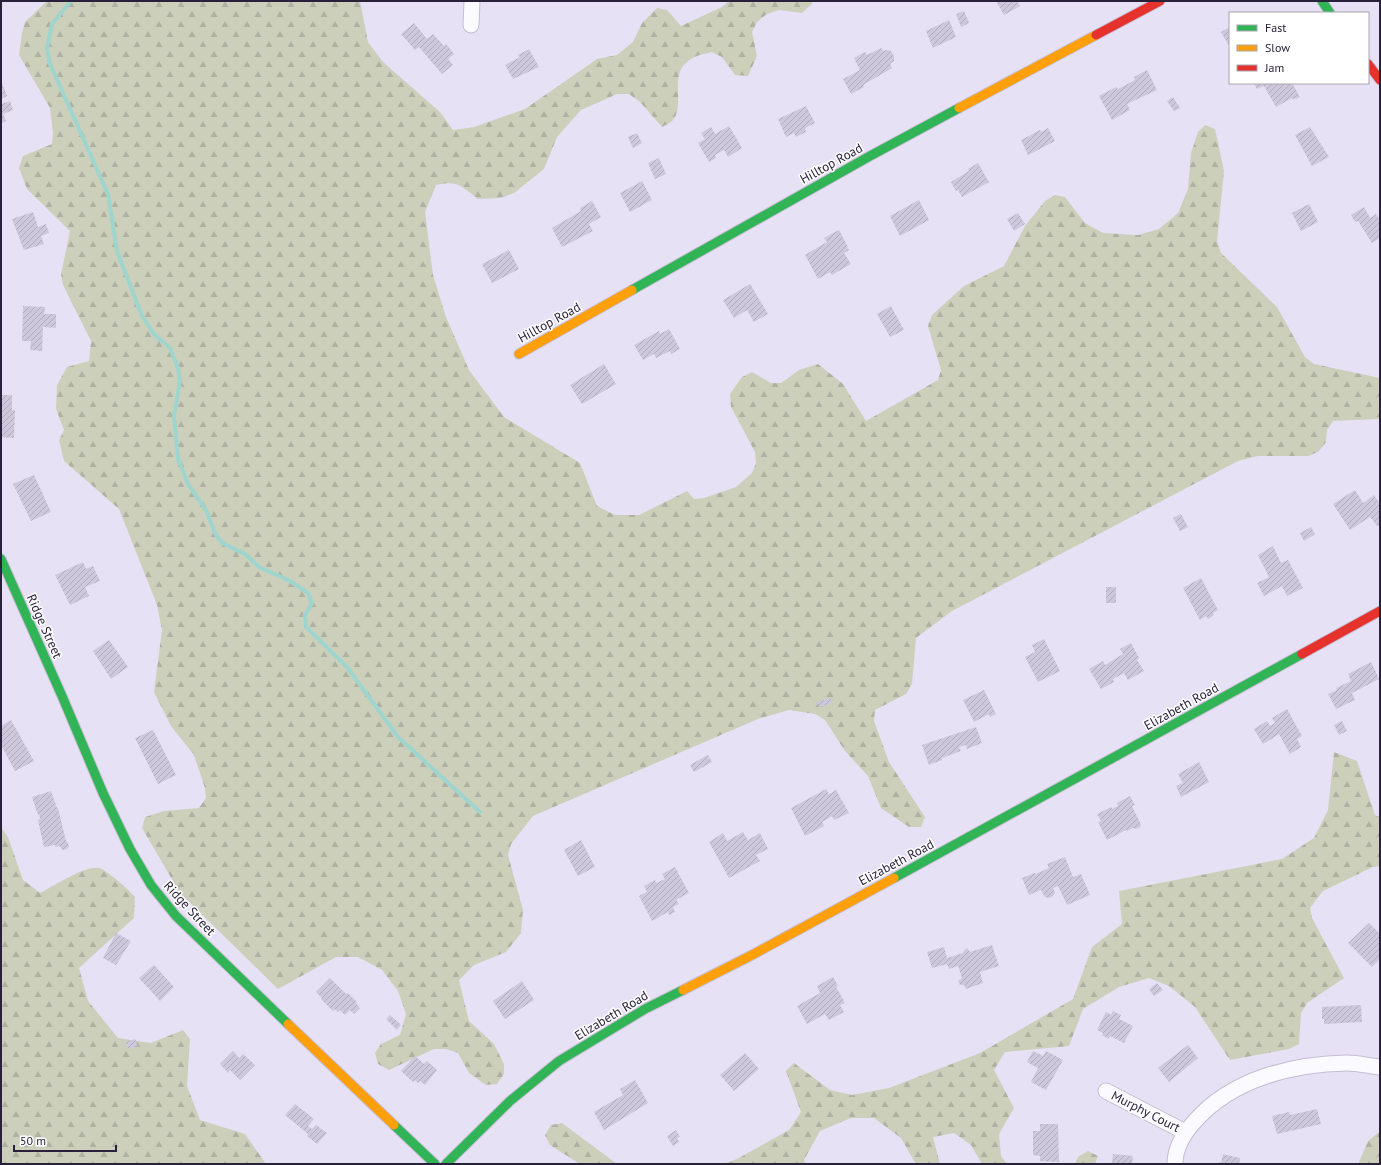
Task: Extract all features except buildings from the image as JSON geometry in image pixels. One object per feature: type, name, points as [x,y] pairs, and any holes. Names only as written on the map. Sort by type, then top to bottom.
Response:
[{"type":"main road","name":"Hilltop Road","points":[[519,354],[870,156],[1160,1]]},
{"type":"main road","points":[[1322,1],[1329,12]]},
{"type":"main road","points":[[1369,65],[1380,80]]},
{"type":"main road","name":"Ridge Street","points":[[1,559],[103,793],[130,849],[151,885],[176,916],[435,1164]]},
{"type":"main road","name":"Elizabeth Road","points":[[446,1164],[510,1101],[559,1061],[645,1009],[752,955],[1071,782],[1380,611]]},
{"type":"street","points":[[471,25],[472,1]]},
{"type":"street","points":[[1175,1164],[1175,1156],[1185,1132],[1205,1110],[1235,1089],[1261,1077],[1303,1067],[1348,1063],[1380,1067]]},
{"type":"street","name":"Murphy Court","points":[[1106,1091],[1185,1132]]},
{"type":"green space","points":[[47,1],[360,1],[368,42],[383,62],[440,112],[453,130],[474,127],[525,109],[597,59],[617,55],[633,42],[642,23],[657,8],[667,10],[681,26],[722,7],[729,1],[813,1],[812,4],[802,13],[779,10],[767,14],[757,22],[752,32],[757,56],[748,76],[735,75],[722,57],[712,52],[691,59],[684,65],[680,72],[678,80],[677,113],[673,120],[668,124],[662,127],[640,102],[629,94],[617,94],[581,110],[557,137],[544,169],[514,193],[501,198],[478,199],[459,185],[449,183],[436,185],[425,212],[433,275],[446,317],[469,370],[504,417],[580,463],[597,506],[615,515],[639,515],[687,491],[694,499],[704,498],[736,487],[752,473],[756,463],[755,452],[731,407],[730,394],[742,377],[752,372],[771,383],[781,383],[799,370],[818,364],[843,384],[866,421],[938,380],[941,370],[928,326],[932,315],[964,286],[1004,266],[1025,226],[1045,201],[1055,195],[1065,197],[1085,223],[1103,233],[1138,235],[1159,229],[1178,213],[1188,189],[1191,153],[1198,132],[1205,125],[1215,129],[1224,171],[1217,241],[1221,253],[1277,307],[1305,357],[1314,364],[1380,378],[1380,419],[1333,421],[1327,430],[1326,442],[1318,452],[1308,456],[1258,456],[1238,461],[952,611],[916,638],[912,684],[906,694],[875,710],[874,721],[889,762],[925,817],[921,827],[909,827],[881,808],[868,776],[845,751],[825,720],[815,714],[789,710],[758,719],[533,816],[511,844],[508,855],[523,910],[521,933],[506,952],[474,965],[459,980],[469,1021],[494,1044],[504,1064],[504,1074],[497,1084],[486,1085],[469,1073],[458,1053],[446,1049],[434,1049],[389,1070],[378,1064],[375,1053],[381,1044],[400,1035],[406,1014],[398,991],[382,970],[358,957],[336,957],[278,989],[180,893],[142,828],[145,817],[164,811],[199,808],[206,798],[205,788],[194,755],[171,726],[154,692],[162,630],[157,605],[119,509],[64,461],[59,440],[64,430],[56,409],[57,385],[67,367],[89,361],[91,341],[63,285],[61,274],[70,231],[27,189],[19,168],[23,156],[52,144],[53,133],[50,108],[19,55],[25,22]]},
{"type":"green space","points":[[1334,752],[1357,761],[1375,815],[1380,817],[1380,866],[1373,867],[1323,891],[1310,908],[1312,918],[1344,978],[1307,1003],[1301,1013],[1299,1044],[1289,1049],[1230,1060],[1195,1007],[1169,986],[1149,978],[1119,987],[1083,1009],[1069,1046],[1005,1052],[994,1070],[1014,1108],[999,1134],[1001,1156],[1007,1164],[982,1164],[971,1145],[954,1133],[933,1137],[940,1164],[916,1164],[901,1138],[874,1118],[851,1118],[820,1131],[804,1160],[805,1164],[723,1164],[737,1159],[789,1130],[801,1112],[786,1071],[794,1063],[830,1090],[852,1095],[889,1088],[980,1053],[1073,999],[1092,947],[1122,924],[1119,891],[1282,859],[1314,838],[1328,810]]},
{"type":"green space","points":[[1,827],[8,837],[23,880],[40,893],[78,873],[93,868],[99,868],[112,876],[135,897],[134,918],[79,968],[88,1001],[118,1038],[151,1043],[183,1030],[190,1039],[187,1086],[200,1120],[245,1134],[266,1164],[1,1164]]},
{"type":"green space","points":[[562,1123],[617,1164],[580,1164],[550,1145],[545,1135],[551,1125]]},
{"type":"green space","points":[[1380,1131],[1380,1164],[1358,1164],[1368,1141]]},
{"type":"green space","points":[[1088,1151],[1098,1156],[1095,1164],[1075,1164],[1078,1157]]},
{"type":"waterway","points":[[71,1],[52,24],[47,48],[50,64],[108,194],[117,251],[142,316],[154,334],[170,348],[178,368],[180,381],[174,416],[178,459],[188,484],[206,510],[215,533],[222,543],[245,554],[259,567],[290,581],[308,593],[312,603],[305,615],[306,627],[347,667],[398,737],[480,812]]},
{"type":"traffic: fast","points":[[1322,1],[1329,12]]},
{"type":"traffic: fast","points":[[632,290],[870,156],[959,108]]},
{"type":"traffic: fast","points":[[1,559],[103,793],[130,849],[151,885],[176,916],[288,1024]]},
{"type":"traffic: fast","points":[[894,878],[1302,654]]},
{"type":"traffic: fast","points":[[446,1164],[510,1101],[559,1061],[645,1009],[683,990]]},
{"type":"traffic: fast","points":[[394,1125],[435,1164]]},
{"type":"traffic: slow","points":[[959,108],[1096,35]]},
{"type":"traffic: slow","points":[[519,354],[632,290]]},
{"type":"traffic: slow","points":[[683,990],[752,955],[894,878]]},
{"type":"traffic: slow","points":[[288,1024],[394,1125]]},
{"type":"traffic: jam","points":[[1096,35],[1160,1]]},
{"type":"traffic: jam","points":[[1369,65],[1380,80]]},
{"type":"traffic: jam","points":[[1302,654],[1380,611]]}]
